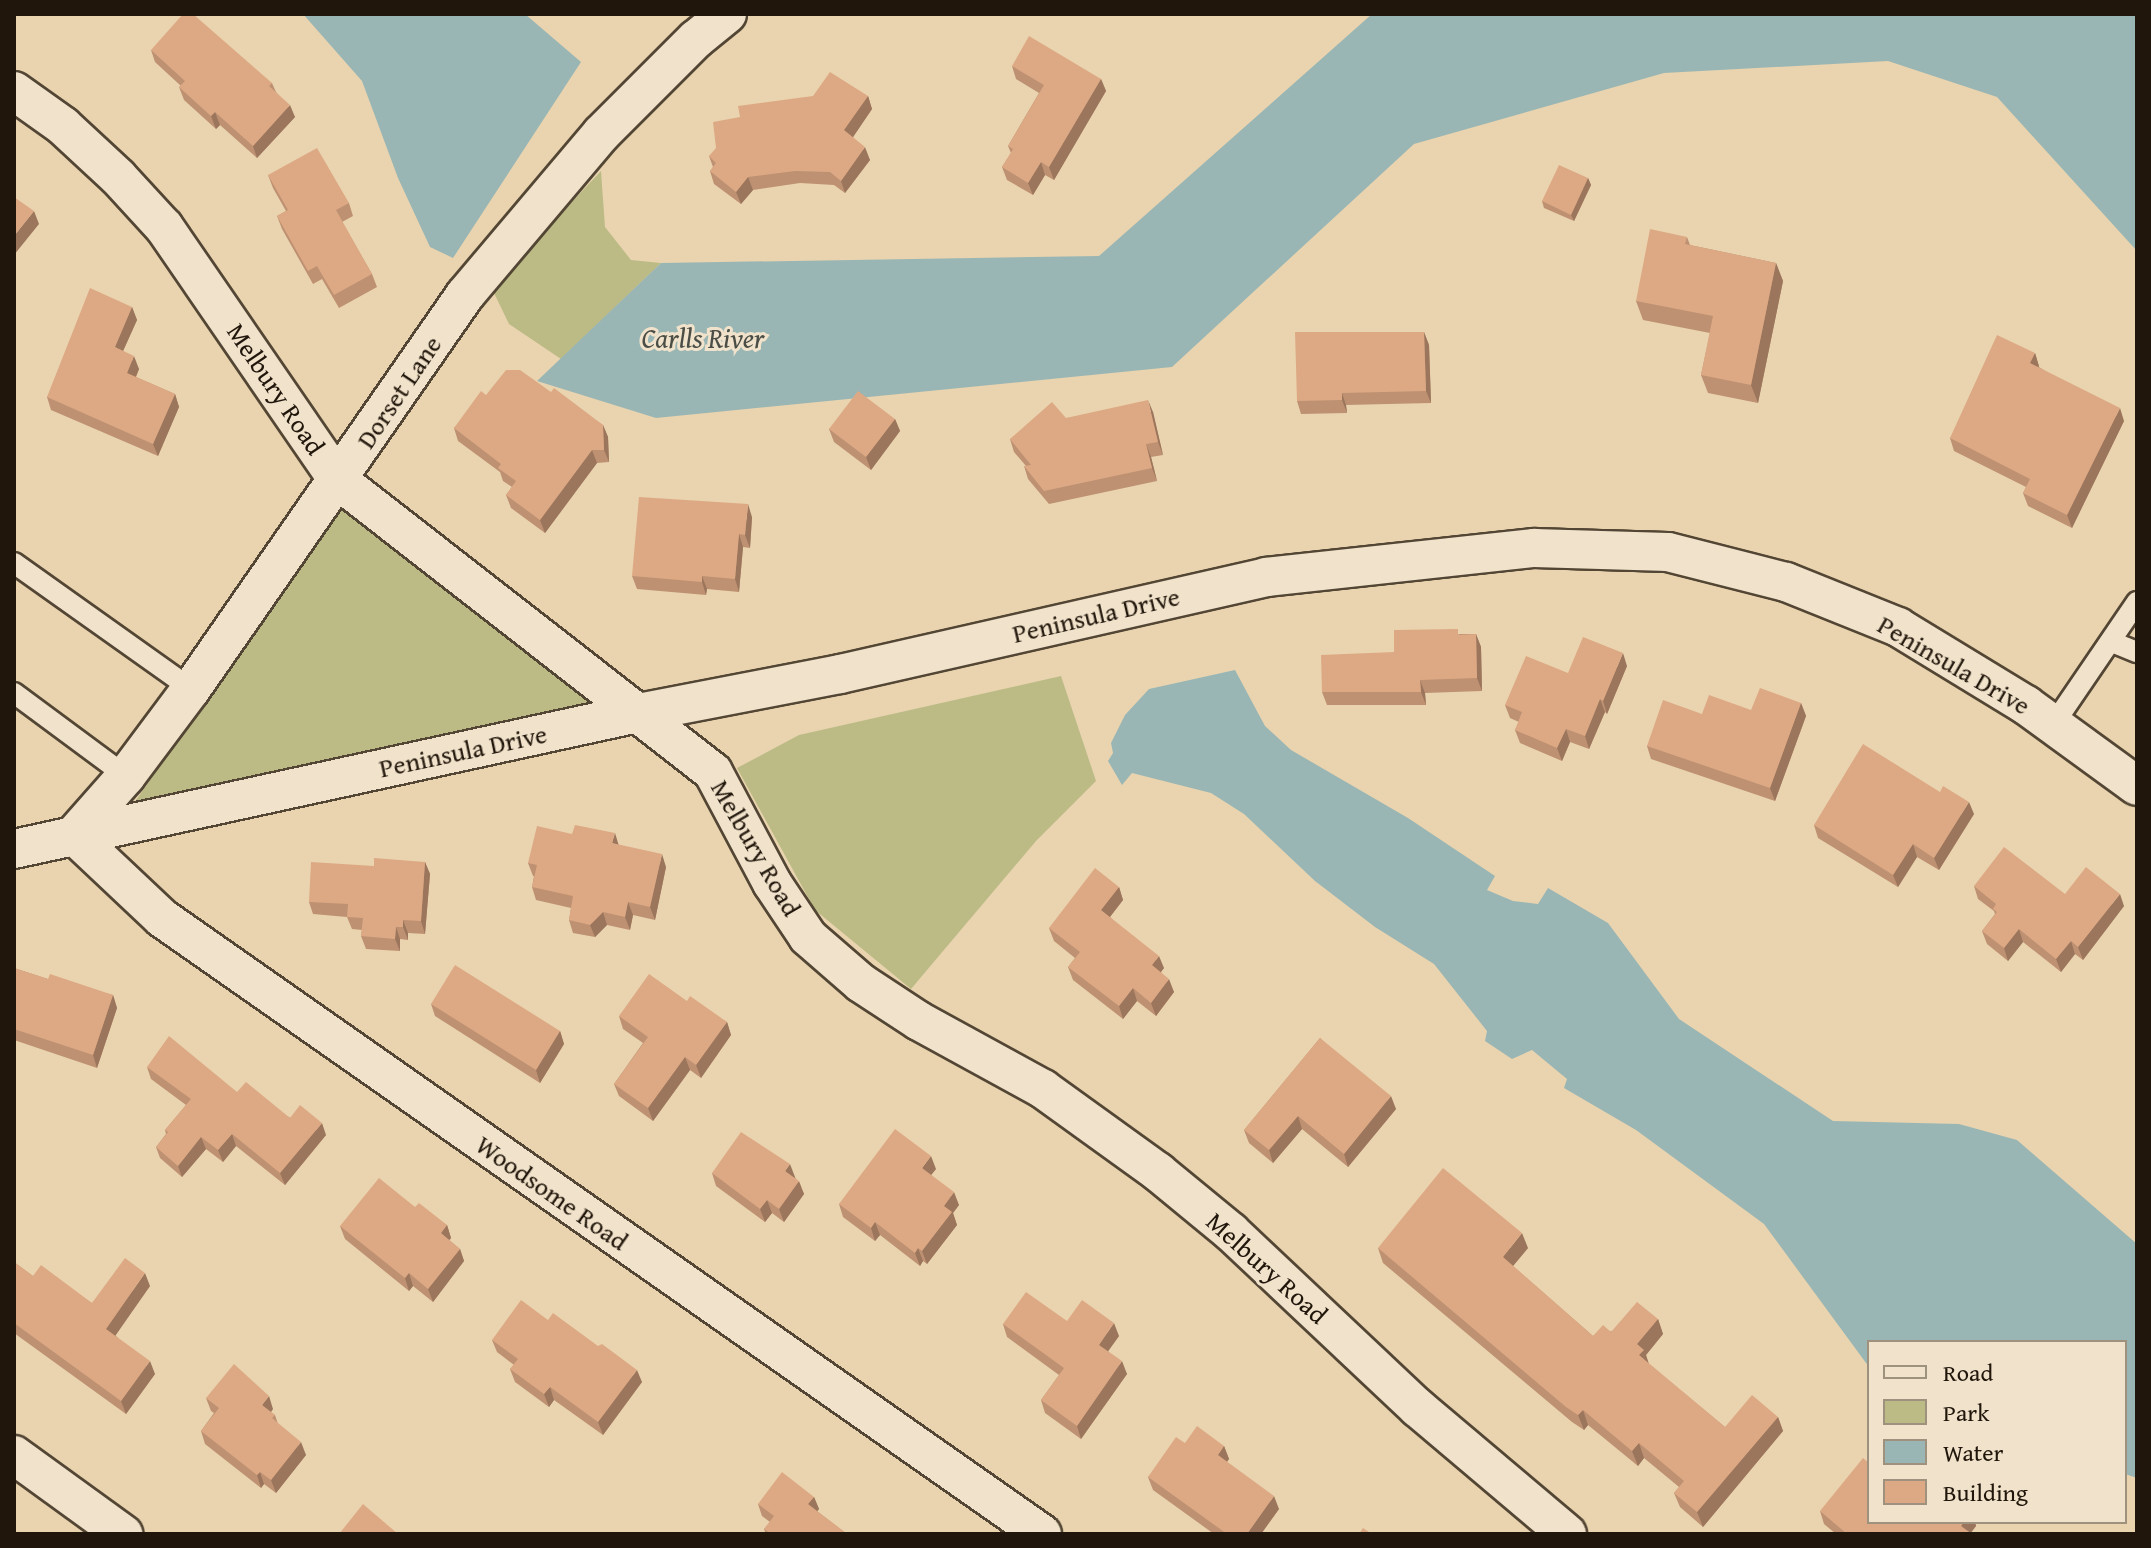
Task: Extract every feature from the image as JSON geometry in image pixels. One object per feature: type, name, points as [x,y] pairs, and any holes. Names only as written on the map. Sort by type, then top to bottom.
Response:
[{"type":"street","name":"Dorset Lane","points":[[74,835],[126,776],[191,689],[465,295],[601,134],[696,39],[727,14]]},
{"type":"street","name":"Melbury Road","points":[[14,91],[63,126],[118,177],[164,227],[338,480],[713,772],[772,883],[808,937],[861,983],[919,1021],[1043,1089],[1158,1172],[1231,1232],[1418,1408],[1567,1534]]},
{"type":"street","name":"Peninsula Drive","points":[[14,849],[638,713],[840,674],[1266,577],[1534,548],[1668,552],[1786,582],[1898,627],[2053,725],[2137,786]]},
{"type":"street","name":"Woodsome Road","points":[[74,835],[162,918],[1042,1534]]},
{"type":"street","points":[[14,1455],[123,1534]]},
{"type":"lane","points":[[14,563],[191,689]]},
{"type":"lane","points":[[2053,725],[2137,602]]},
{"type":"lane","points":[[2112,642],[2137,652]]},
{"type":"lane","points":[[14,693],[126,776]]},
{"type":"green space","points":[[601,171],[605,227],[631,260],[661,263],[561,359],[509,324],[494,293],[514,263]]},
{"type":"green space","points":[[342,504],[597,704],[134,803]]},
{"type":"green space","points":[[1061,676],[1096,781],[1036,841],[911,989],[815,910],[737,768],[799,735]]},
{"type":"water","points":[[303,14],[525,14],[581,62],[453,258],[430,247],[398,178],[362,81]]},
{"type":"water","name":"Carlls River","points":[[1372,14],[2137,14],[2137,251],[1997,97],[1888,61],[1664,73],[1414,144],[1172,367],[656,418],[537,381],[661,263],[1099,256]]},
{"type":"water","points":[[1235,670],[1265,726],[1291,750],[1408,818],[1495,876],[1487,890],[1513,901],[1538,904],[1548,888],[1608,923],[1679,1019],[1833,1121],[1959,1124],[2017,1140],[2137,1244],[2137,1478],[2127,1475],[2127,1340],[1867,1340],[1867,1364],[1764,1224],[1636,1130],[1564,1088],[1567,1079],[1532,1050],[1512,1059],[1485,1041],[1487,1031],[1434,964],[1375,927],[1315,881],[1244,814],[1211,793],[1132,773],[1122,785],[1108,761],[1113,753],[1111,743],[1125,715],[1149,689]]},
{"type":"building","points":[[183,14],[193,14],[272,83],[269,86],[290,105],[253,146],[215,112],[211,116],[179,87],[185,81],[151,50]]},
{"type":"building","points":[[1029,36],[1101,79],[1049,167],[1041,162],[1028,183],[1002,167],[1013,149],[1008,146],[1044,85],[1012,66]]},
{"type":"building","points":[[830,72],[868,96],[844,130],[865,147],[841,181],[830,172],[795,171],[748,177],[736,192],[710,171],[716,163],[709,156],[716,148],[713,122],[740,117],[738,106],[813,96]]},
{"type":"building","points":[[317,148],[349,203],[336,210],[372,274],[334,295],[317,266],[308,271],[277,216],[288,210],[268,175]]},
{"type":"building","points":[[1559,165],[1588,178],[1571,215],[1542,201]]},
{"type":"building","points":[[14,197],[34,211],[14,236]]},
{"type":"building","points":[[1650,229],[1687,237],[1685,244],[1776,263],[1751,385],[1701,375],[1713,316],[1636,301]]},
{"type":"building","points":[[90,288],[132,307],[115,347],[134,356],[127,373],[175,394],[153,444],[47,397]]},
{"type":"building","points":[[1295,332],[1424,332],[1426,391],[1342,393],[1342,400],[1297,401]]},
{"type":"building","points":[[1997,335],[2035,353],[2030,363],[2120,408],[2067,515],[2023,493],[2030,479],[1950,438]]},
{"type":"building","points":[[506,370],[520,370],[551,392],[554,388],[603,425],[604,450],[592,450],[540,520],[506,495],[516,481],[498,468],[501,464],[454,428],[481,391],[486,395]]},
{"type":"building","points":[[858,391],[895,419],[866,457],[829,429]]},
{"type":"building","points":[[1148,400],[1158,442],[1146,444],[1152,468],[1044,491],[1024,466],[1031,465],[1010,439],[1052,402],[1066,418]]},
{"type":"building","points":[[639,497],[748,504],[745,535],[739,534],[735,579],[702,576],[702,582],[632,576]]},
{"type":"building","points":[[1458,629],[1458,635],[1476,634],[1477,678],[1420,680],[1421,692],[1322,692],[1321,655],[1394,652],[1394,630]]},
{"type":"building","points":[[1583,637],[1623,653],[1585,736],[1566,729],[1557,748],[1515,730],[1522,712],[1505,705],[1526,656],[1568,673]]},
{"type":"building","points":[[1760,688],[1801,703],[1770,788],[1647,746],[1663,700],[1702,714],[1709,695],[1751,710]]},
{"type":"building","points":[[1863,744],[1940,792],[1943,786],[1969,802],[1934,858],[1913,844],[1893,875],[1814,825]]},
{"type":"building","points":[[575,825],[615,833],[612,843],[662,854],[650,907],[628,902],[625,917],[603,912],[590,925],[569,920],[573,896],[532,887],[537,865],[528,863],[537,826],[572,834]]},
{"type":"building","points":[[2004,847],[2065,894],[2086,867],[2120,894],[2078,947],[2071,941],[2056,959],[2019,929],[2004,948],[1982,931],[1997,912],[1993,909],[1996,904],[1974,886]]},
{"type":"building","points":[[374,858],[425,862],[421,921],[403,920],[403,927],[396,927],[395,939],[361,936],[363,918],[347,917],[348,904],[309,902],[311,862],[374,866]]},
{"type":"building","points":[[1095,868],[1119,887],[1101,910],[1159,956],[1152,965],[1169,979],[1151,1003],[1133,988],[1119,1006],[1068,967],[1080,952],[1049,928]]},
{"type":"building","points":[[455,965],[560,1031],[536,1070],[431,1004]]},
{"type":"building","points":[[14,968],[48,979],[50,974],[113,995],[93,1055],[14,1029]]},
{"type":"building","points":[[649,974],[687,1001],[690,996],[727,1022],[696,1065],[685,1057],[648,1108],[614,1084],[648,1037],[619,1016]]},
{"type":"building","points":[[169,1036],[237,1092],[246,1082],[290,1118],[300,1105],[322,1123],[280,1173],[232,1134],[218,1150],[201,1137],[178,1166],[156,1147],[168,1132],[165,1130],[191,1099],[147,1067]]},
{"type":"building","points":[[1320,1038],[1391,1096],[1344,1154],[1298,1116],[1269,1150],[1244,1130]]},
{"type":"building","points":[[895,1129],[931,1156],[922,1168],[954,1192],[944,1206],[952,1212],[922,1251],[918,1248],[915,1253],[875,1222],[871,1228],[839,1204]]},
{"type":"building","points":[[741,1132],[790,1164],[785,1171],[799,1181],[779,1209],[767,1200],[760,1209],[712,1173]]},
{"type":"building","points":[[1443,1168],[1522,1233],[1503,1257],[1593,1336],[1603,1325],[1611,1332],[1637,1302],[1658,1319],[1637,1344],[1644,1350],[1639,1355],[1725,1427],[1752,1395],[1778,1417],[1697,1512],[1674,1493],[1684,1481],[1639,1443],[1632,1451],[1583,1410],[1578,1415],[1566,1407],[1378,1248]]},
{"type":"building","points":[[379,1178],[415,1207],[419,1203],[447,1225],[441,1233],[460,1249],[428,1289],[409,1273],[405,1278],[340,1226]]},
{"type":"building","points":[[125,1258],[145,1273],[106,1329],[150,1361],[121,1401],[14,1323],[14,1262],[33,1276],[41,1265],[92,1303]]},
{"type":"building","points":[[1026,1292],[1067,1321],[1082,1300],[1114,1323],[1099,1345],[1122,1361],[1077,1426],[1041,1400],[1064,1368],[1003,1324]]},
{"type":"building","points":[[521,1300],[548,1320],[553,1313],[637,1370],[598,1422],[550,1387],[544,1394],[510,1369],[518,1359],[492,1340]]},
{"type":"building","points":[[234,1364],[269,1396],[262,1405],[275,1415],[272,1418],[301,1442],[271,1480],[260,1472],[257,1475],[201,1431],[219,1408],[206,1398]]},
{"type":"building","points":[[1197,1426],[1224,1446],[1218,1455],[1274,1496],[1247,1534],[1227,1534],[1148,1477],[1176,1437],[1185,1443]]},
{"type":"building","points":[[1863,1458],[1867,1461],[1867,1524],[1962,1524],[1961,1526],[1972,1534],[1847,1534],[1820,1511]]},
{"type":"building","points":[[782,1472],[814,1497],[808,1504],[847,1534],[771,1534],[764,1529],[774,1516],[758,1504]]},
{"type":"building","points":[[363,1504],[398,1534],[339,1534]]}]
